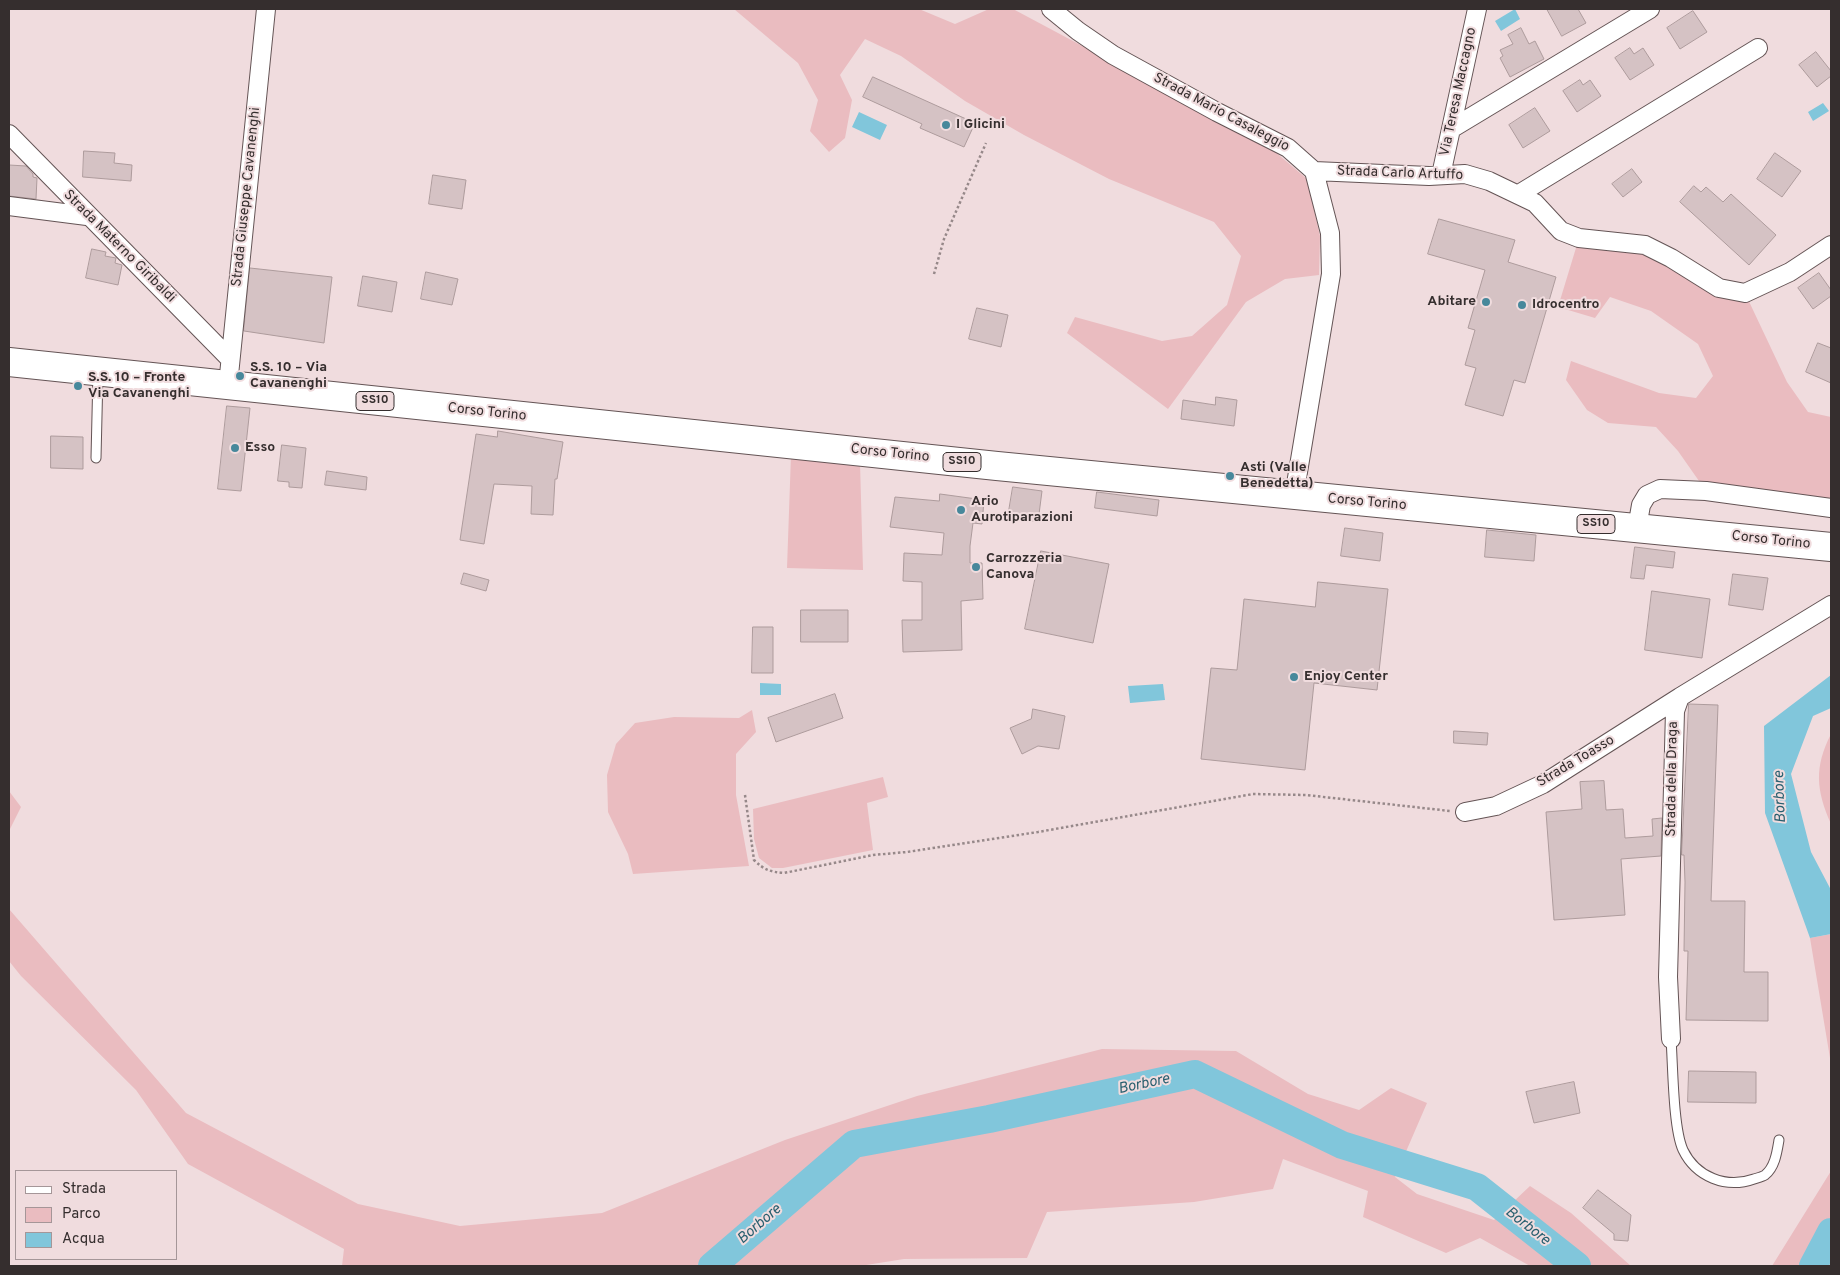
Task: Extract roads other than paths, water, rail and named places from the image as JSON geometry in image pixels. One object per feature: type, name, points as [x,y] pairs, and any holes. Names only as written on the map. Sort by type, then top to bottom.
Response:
[{"type":"main road","name":"Corso Torino","points":[[9,362],[98,370],[229,372],[1294,496],[1831,547]]},
{"type":"street","name":"Strada Giuseppe Cavanenghi","points":[[229,372],[266,9]]},
{"type":"street","name":"Strada Mario Casaleggio","points":[[1051,9],[1078,31],[1113,55],[1217,112],[1288,148],[1314,171]]},
{"type":"street","name":"Via Teresa Maccagno","points":[[1441,175],[1477,9]]},
{"type":"street","points":[[1451,129],[1650,9]]},
{"type":"street","points":[[1519,194],[1758,48]]},
{"type":"street","name":"Strada Materno Giribaldi","points":[[9,134],[229,372]]},
{"type":"street","name":"Strada Carlo Artuffo","points":[[1314,171],[1429,176],[1465,174],[1489,180],[1535,203],[1561,231],[1579,238],[1646,245],[1719,288],[1745,293],[1790,272],[1831,245]]},
{"type":"street","points":[[1294,496],[1331,274],[1330,233],[1314,171]]},
{"type":"street","points":[[9,206],[86,216]]},
{"type":"street","points":[[1637,528],[1641,505],[1647,495],[1660,489],[1706,492],[1831,508]]},
{"type":"street","points":[[1680,697],[1831,605]]},
{"type":"street","name":"Strada Toasso","points":[[1465,812],[1496,806],[1544,784],[1680,697]]},
{"type":"street","name":"Strada della Draga","points":[[1671,1039],[1668,977],[1675,711],[1680,697]]},
{"type":"lane","points":[[96,458],[98,370]]},
{"type":"lane","points":[[1671,1039],[1679,1138],[1693,1166],[1707,1177],[1727,1183],[1745,1182],[1765,1175],[1776,1158],[1779,1140]]},
{"type":"water","points":[[1515,9],[1520,19],[1501,31],[1495,21]]},
{"type":"water","points":[[1823,103],[1829,111],[1813,121],[1808,112]]},
{"type":"water","points":[[859,112],[887,125],[880,140],[852,127]]},
{"type":"water","points":[[1831,675],[1831,708],[1813,716],[1791,774],[1811,852],[1831,890],[1831,934],[1810,938],[1765,813],[1764,726]]},
{"type":"water","points":[[760,683],[781,684],[781,695],[760,695]]},
{"type":"water","points":[[1163,684],[1165,700],[1130,703],[1128,686]]},
{"type":"waterway","name":"Borbore","points":[[712,1266],[854,1144],[989,1119],[1195,1074],[1342,1145],[1477,1187],[1577,1266]]},
{"type":"waterway","name":"Borbore","points":[[1813,1266],[1831,1232]]},
{"type":"place","name":"I Glicini","points":[[946,125]]},
{"type":"place","name":"Abitare","points":[[1486,302]]},
{"type":"place","name":"Idrocentro","points":[[1522,305]]},
{"type":"place","name":"S.S. 10 – Via Cavanenghi","points":[[240,376]]},
{"type":"place","name":"S.S. 10 – Fronte Via Cavanenghi","points":[[78,386]]},
{"type":"place","name":"Esso","points":[[235,448]]},
{"type":"place","name":"Asti (Valle Benedetta)","points":[[1230,476]]},
{"type":"place","name":"Ario Aurotiparazioni","points":[[961,510]]},
{"type":"place","name":"Carrozzeria Canova","points":[[976,567]]},
{"type":"place","name":"Enjoy Center","points":[[1294,677]]}]
